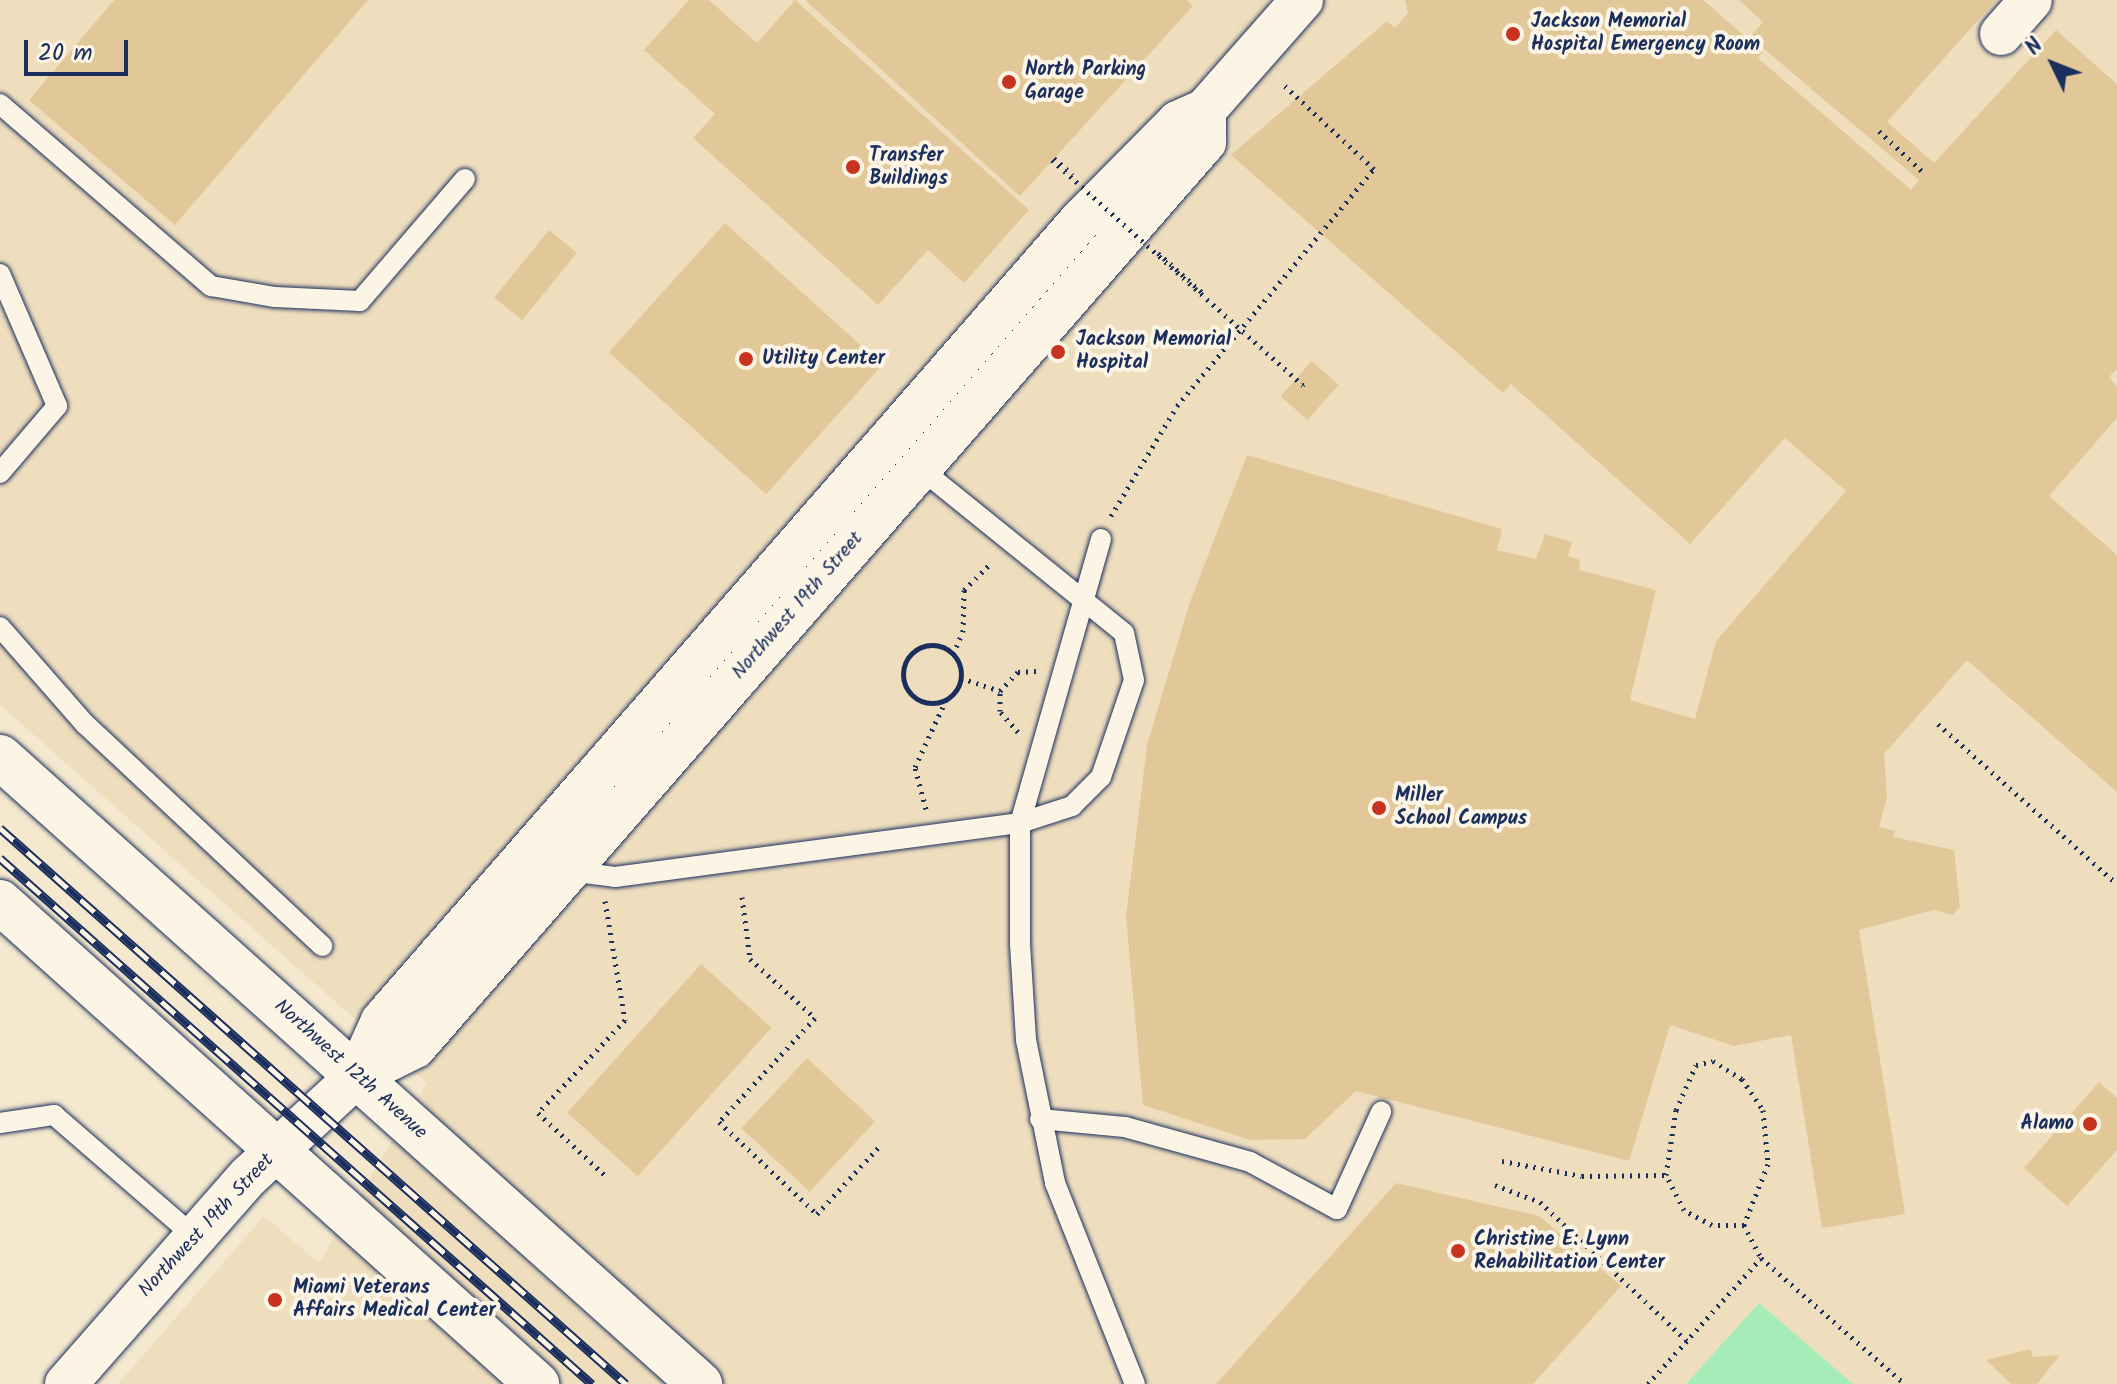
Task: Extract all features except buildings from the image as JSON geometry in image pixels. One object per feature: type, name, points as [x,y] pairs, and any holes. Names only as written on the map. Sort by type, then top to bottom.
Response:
[{"type":"main road","name":"Northwest 12th Avenue","points":[[0,757],[700,1384]]},
{"type":"main road","points":[[0,902],[537,1384]]},
{"type":"street","points":[[2001,34],[2031,0]]},
{"type":"street","name":"Northwest 19th Street","points":[[66,1384],[195,1237],[277,1150],[357,1076],[415,1047],[570,872],[904,454],[1100,200],[1178,122],[1205,110],[1281,7]]},
{"type":"street","name":"Northwest 19th Street","points":[[357,1076],[382,1021],[524,855],[904,454]]},
{"type":"lane","points":[[0,104],[211,286],[275,297],[360,301],[465,179]]},
{"type":"lane","points":[[0,276],[57,406],[0,473]]},
{"type":"lane","points":[[524,855],[570,872],[615,877],[1020,823],[1072,806],[1101,777],[1116,748],[1135,664],[1124,633],[1082,593],[904,454]]},
{"type":"lane","points":[[1101,539],[1082,593],[1020,823],[1022,990],[1040,1119],[1067,1220],[1135,1384]]},
{"type":"lane","points":[[0,627],[85,724],[322,946]]},
{"type":"lane","points":[[1040,1119],[1102,1122],[1221,1154],[1337,1209],[1381,1112]]},
{"type":"lane","points":[[0,1123],[54,1115],[195,1237]]},
{"type":"path","points":[[1101,539],[1177,406],[1374,169],[1285,86]]},
{"type":"path","points":[[1879,131],[1925,174]]},
{"type":"path","points":[[1052,160],[1304,384]]},
{"type":"path","points":[[1140,236],[1204,294]]},
{"type":"path","points":[[953,654],[963,632],[964,590],[998,557]]},
{"type":"path","points":[[946,699],[919,700],[903,670],[919,648],[938,645],[953,654],[961,678]]},
{"type":"path","points":[[1000,691],[1018,672],[1039,672]]},
{"type":"path","points":[[961,678],[1000,691]]},
{"type":"path","points":[[927,813],[915,767],[946,699],[961,678]]},
{"type":"path","points":[[1000,691],[1005,721],[1022,735]]},
{"type":"path","points":[[1938,724],[2117,884]]},
{"type":"path","points":[[742,897],[750,959],[815,1018],[719,1122],[817,1214],[878,1148]]},
{"type":"path","points":[[604,898],[625,1020],[538,1113],[608,1178]]},
{"type":"path","points":[[1744,1225],[1712,1225],[1684,1210],[1666,1175],[1676,1110],[1696,1065],[1713,1061],[1742,1079],[1763,1110],[1768,1164],[1744,1225],[1761,1258],[1905,1384]]},
{"type":"path","points":[[1502,1161],[1582,1176],[1666,1175]]},
{"type":"path","points":[[1495,1185],[1540,1202],[1687,1341]]},
{"type":"path","points":[[1648,1384],[1761,1258]]},
{"type":"shaded area","name":"Jackson Memorial Hospital","points":[[0,0],[2117,0],[2117,1384],[118,1384],[264,1216],[319,1263],[427,1083],[0,705]]},
{"type":"green space","points":[[1759,1303],[1853,1384],[1686,1384]]},
{"type":"railway","points":[[0,828],[626,1384]]},
{"type":"railway","points":[[0,858],[592,1384]]},
{"type":"place","name":"Jackson Memorial Hospital Emergency Room","points":[[1513,34]]},
{"type":"place","name":"North Parking Garage","points":[[1009,82]]},
{"type":"place","name":"Transfer Buildings","points":[[853,167]]},
{"type":"place","name":"Jackson Memorial Hospital","points":[[1058,352]]},
{"type":"place","name":"Utility Center","points":[[746,359]]},
{"type":"place","name":"Miller School Campus","points":[[1379,808]]},
{"type":"place","name":"Alamo","points":[[2090,1124]]},
{"type":"place","name":"Christine E. Lynn Rehabilitation Center","points":[[1458,1251]]},
{"type":"place","name":"Miami Veterans Affairs Medical Center","points":[[275,1300]]}]
